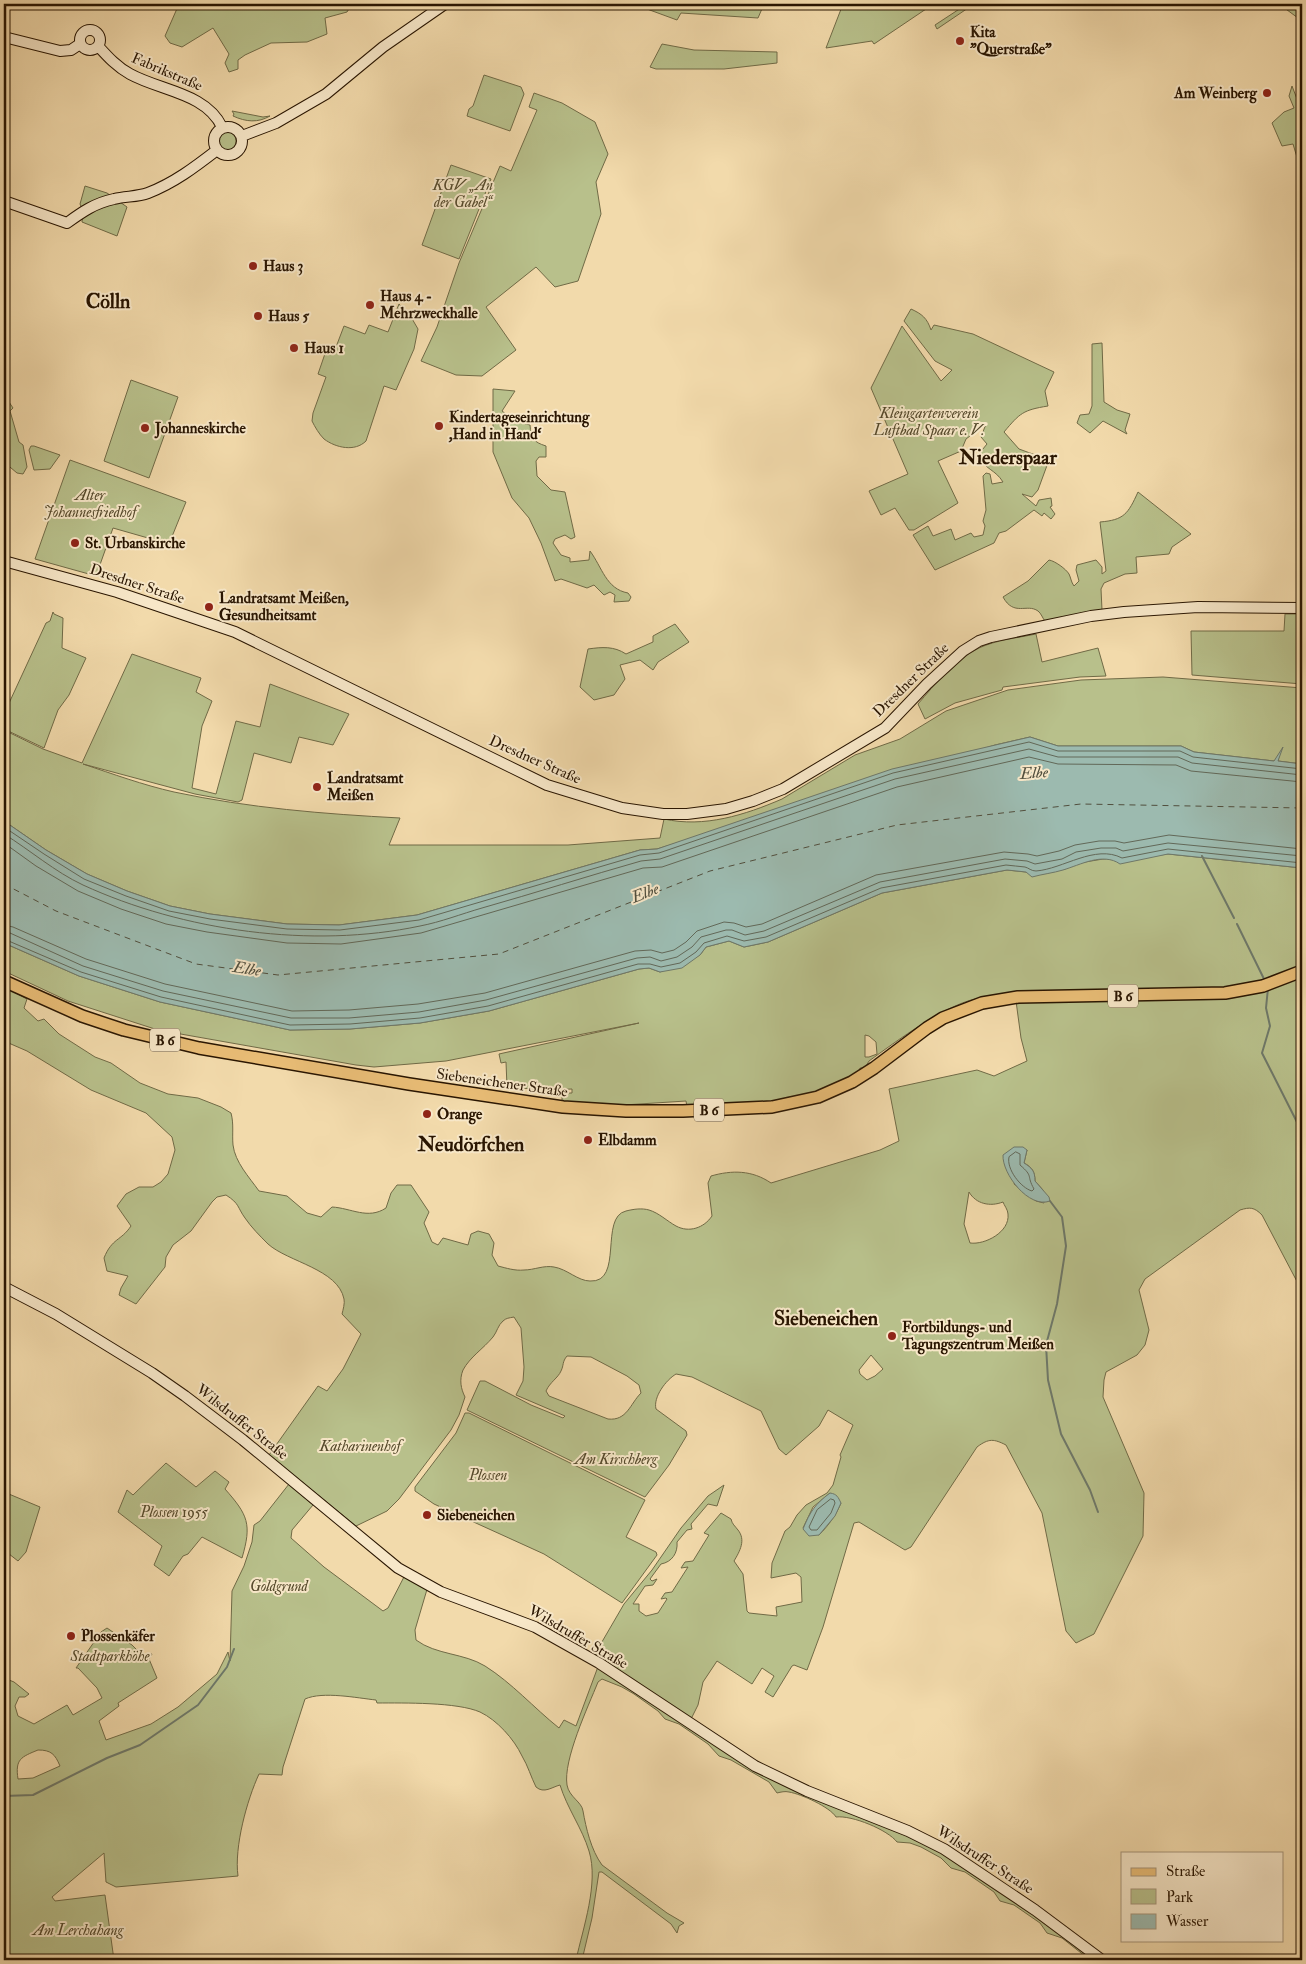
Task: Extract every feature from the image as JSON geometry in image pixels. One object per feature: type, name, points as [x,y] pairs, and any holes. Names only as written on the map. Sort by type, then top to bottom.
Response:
[{"type":"main road","points":[[242,136],[276,123],[326,94],[383,47],[445,4]]},
{"type":"main road","points":[[4,37],[60,52],[71,50],[80,44],[82,34],[90,30],[99,36],[98,46],[89,50],[80,44]]},
{"type":"main road","name":"Fabrikstraße","points":[[98,46],[114,64],[130,74],[202,104],[213,112],[222,127]]},
{"type":"main road","points":[[222,127],[234,128],[242,136],[242,144],[236,153],[226,155],[217,150],[213,140],[216,133],[222,127]]},
{"type":"main road","points":[[4,200],[67,223],[98,203],[115,198],[138,196],[163,187],[191,170],[217,150]]},
{"type":"main road","name":"Dresdner Straße","points":[[4,561],[117,592],[235,632],[552,787],[622,808],[679,814],[712,812],[738,806],[767,796],[790,785],[884,728],[963,651],[979,641],[991,637],[1091,616],[1124,612],[1198,607],[1302,608]]},
{"type":"main road","name":"Siebeneichener Straße","points":[[4,981],[82,1016],[124,1030],[191,1046],[434,1088],[580,1109],[629,1111],[747,1109],[786,1105],[812,1098],[839,1088],[874,1068],[943,1018],[982,1003],[1018,997],[1225,994],[1267,984],[1302,971]]},
{"type":"main road","name":"Wilsdruffer Straße","points":[[4,1287],[56,1314],[186,1396],[243,1440],[398,1568],[441,1592],[518,1619],[552,1636],[599,1664],[756,1766],[807,1791],[908,1831],[944,1849],[1035,1910],[1102,1960]]},
{"type":"green space","points":[[179,4],[247,4],[303,8],[322,4],[352,4],[347,12],[325,18],[327,34],[307,42],[271,43],[245,55],[238,60],[238,69],[229,72],[225,63],[229,54],[213,28],[182,47],[170,43],[165,36]]},
{"type":"green space","points":[[651,4],[764,4],[758,18],[681,13],[677,20],[647,9]]},
{"type":"green space","points":[[843,4],[926,4],[929,7],[874,44],[872,41],[826,48]]},
{"type":"green space","points":[[967,4],[974,4],[937,29],[935,25]]},
{"type":"green space","points":[[1279,4],[1302,4],[1298,18]]},
{"type":"green space","points":[[662,44],[694,50],[777,52],[777,63],[724,69],[656,69],[650,67]]},
{"type":"green space","points":[[484,75],[521,87],[524,94],[510,131],[467,116],[469,109],[473,106]]},
{"type":"green space","points":[[1292,86],[1302,112],[1302,174],[1293,144],[1282,146],[1272,123],[1284,112],[1294,108],[1289,96]]},
{"type":"green space","points":[[534,93],[562,103],[595,122],[608,154],[596,182],[601,214],[578,281],[555,287],[536,267],[486,307],[516,350],[482,376],[456,375],[421,361],[437,327],[459,263],[500,166],[511,171],[537,110],[529,107]]},
{"type":"green space","points":[[232,111],[263,117],[270,116],[256,121],[243,120],[233,116]]},
{"type":"green space","points":[[223,132],[231,132],[236,137],[234,148],[223,150],[218,145],[218,137]]},
{"type":"green space","name":"KGV „An der Gabel“","points":[[451,165],[491,179],[459,259],[422,245]]},
{"type":"green space","points":[[85,186],[107,193],[127,207],[117,236],[82,222],[83,211],[80,204]]},
{"type":"green space","points":[[399,304],[411,317],[418,329],[414,349],[396,390],[384,386],[366,441],[351,448],[334,445],[320,435],[312,421],[326,377],[318,374],[328,345],[336,347],[344,326],[365,334],[369,325],[388,332]]},
{"type":"green space","name":"Kleingartenverein Luftbad Spaar e. V.","points":[[911,309],[924,317],[931,330],[934,325],[973,334],[1054,372],[1045,391],[1048,406],[1023,413],[1004,432],[1019,449],[1049,460],[1038,490],[1032,497],[1022,494],[1036,506],[1039,500],[1051,498],[1052,506],[1050,507],[1055,514],[1051,519],[1044,513],[1042,516],[1034,510],[1006,531],[999,533],[994,543],[935,570],[913,535],[928,526],[933,536],[951,529],[955,540],[971,533],[974,537],[983,535],[985,526],[983,521],[986,510],[983,476],[986,473],[990,474],[992,484],[1003,482],[997,474],[984,464],[978,455],[987,444],[981,437],[986,424],[966,439],[961,451],[938,461],[958,503],[914,530],[909,530],[895,508],[881,515],[869,491],[908,474],[871,388],[902,326],[941,381],[952,370],[935,361],[904,321]]},
{"type":"green space","points":[[1102,343],[1104,402],[1117,410],[1130,414],[1125,430],[1127,434],[1103,421],[1090,433],[1077,423],[1080,415],[1089,414],[1092,406],[1092,344]]},
{"type":"green space","points":[[131,380],[178,397],[149,478],[104,461]]},
{"type":"green space","points":[[493,389],[515,391],[502,411],[515,421],[530,425],[534,439],[546,446],[546,457],[539,457],[536,461],[537,476],[551,490],[565,492],[575,537],[571,539],[565,535],[555,539],[553,543],[561,555],[570,558],[570,562],[589,560],[590,551],[609,582],[614,587],[628,593],[631,597],[629,601],[614,602],[615,595],[610,592],[604,595],[594,585],[587,588],[561,579],[555,581],[541,543],[529,518],[512,498],[493,452]]},
{"type":"green space","points":[[9,402],[13,408],[10,411],[19,442],[23,445],[27,467],[23,474],[17,473],[4,462],[4,410]]},
{"type":"green space","points":[[31,446],[60,455],[50,469],[34,470],[29,450]]},
{"type":"green space","name":"Alter Johannesfriedhof","points":[[70,460],[186,502],[169,544],[113,528],[96,576],[35,559]]},
{"type":"green space","points":[[1138,492],[1191,534],[1172,547],[1169,554],[1136,557],[1137,573],[1125,574],[1104,583],[1101,589],[1102,610],[1045,621],[1039,612],[1034,609],[1016,608],[1007,603],[1003,597],[1028,581],[1049,560],[1069,574],[1074,586],[1079,581],[1076,570],[1077,565],[1096,560],[1102,567],[1102,574],[1106,571],[1100,522],[1115,520],[1128,511]]},
{"type":"green space","points":[[53,612],[63,618],[62,648],[86,658],[69,695],[58,710],[44,748],[4,729],[4,714],[46,623],[50,621]]},
{"type":"green space","points":[[1285,614],[1302,614],[1302,684],[1192,675],[1191,631],[1284,631]]},
{"type":"green space","points":[[675,624],[689,642],[658,662],[653,670],[640,660],[620,665],[625,679],[614,695],[594,700],[580,687],[588,649],[608,648],[626,654],[653,642],[653,636]]},
{"type":"green space","points":[[1036,634],[1042,662],[1098,648],[1106,676],[1080,677],[1003,687],[1002,690],[955,703],[925,719],[918,704],[946,673],[962,659],[986,645]]},
{"type":"green space","points":[[132,654],[201,678],[196,692],[212,701],[202,726],[192,788],[216,794],[236,721],[260,727],[270,684],[349,714],[333,745],[299,737],[291,763],[254,753],[242,800],[238,802],[195,794],[83,764],[151,786],[202,798],[287,809],[400,818],[389,845],[568,845],[660,838],[664,819],[694,822],[709,821],[739,815],[768,805],[782,799],[855,755],[900,739],[946,711],[1008,690],[1081,680],[1163,677],[1302,688],[1302,764],[1278,761],[1279,756],[1274,761],[1194,752],[1181,746],[1058,746],[1030,737],[995,745],[657,849],[640,850],[417,915],[339,925],[287,924],[210,914],[170,906],[127,891],[87,874],[46,850],[4,821],[4,730],[43,749],[82,763]]},
{"type":"green space","points":[[1168,854],[1302,868],[1302,1291],[1262,1215],[1257,1210],[1249,1208],[1240,1210],[1145,1279],[1139,1290],[1149,1330],[1145,1345],[1137,1355],[1106,1372],[1103,1397],[1144,1493],[1143,1536],[1094,1634],[1076,1643],[1066,1631],[1042,1513],[1006,1445],[995,1441],[988,1441],[977,1447],[911,1547],[905,1550],[859,1522],[854,1523],[823,1627],[807,1670],[792,1666],[773,1697],[765,1692],[774,1676],[762,1668],[752,1684],[717,1661],[703,1682],[698,1705],[689,1723],[737,1755],[925,1839],[1102,1960],[1090,1960],[1062,1938],[1047,1933],[1040,1923],[1014,1905],[1000,1901],[994,1892],[965,1872],[951,1868],[941,1858],[921,1847],[910,1843],[897,1842],[878,1828],[860,1821],[836,1817],[822,1805],[801,1795],[787,1792],[777,1793],[769,1782],[731,1760],[719,1756],[708,1744],[679,1724],[665,1719],[658,1711],[634,1694],[602,1679],[598,1682],[572,1748],[567,1774],[568,1789],[582,1808],[587,1832],[602,1865],[667,1913],[684,1923],[679,1926],[677,1933],[671,1924],[602,1872],[599,1872],[592,1918],[582,1960],[576,1960],[589,1906],[592,1864],[586,1843],[560,1785],[545,1790],[536,1787],[514,1743],[499,1725],[480,1712],[458,1706],[377,1703],[376,1700],[321,1696],[305,1699],[282,1775],[259,1774],[242,1824],[237,1864],[238,1876],[116,1887],[106,1882],[104,1853],[52,1897],[55,1901],[105,1895],[114,1960],[4,1960],[4,1678],[14,1682],[29,1694],[25,1697],[19,1697],[15,1706],[18,1716],[34,1724],[67,1705],[73,1715],[102,1698],[97,1688],[76,1668],[101,1632],[107,1628],[132,1645],[142,1655],[152,1654],[149,1659],[157,1678],[118,1703],[119,1706],[99,1721],[106,1740],[151,1724],[178,1707],[217,1674],[228,1652],[230,1661],[232,1591],[244,1566],[252,1542],[254,1525],[260,1521],[289,1484],[313,1505],[292,1530],[291,1538],[324,1567],[383,1611],[388,1608],[406,1573],[428,1586],[415,1630],[416,1640],[432,1649],[485,1666],[559,1728],[564,1720],[576,1726],[599,1664],[592,1659],[624,1604],[652,1570],[681,1528],[708,1496],[724,1485],[717,1506],[708,1504],[691,1524],[692,1529],[687,1530],[677,1542],[674,1556],[661,1564],[650,1579],[652,1581],[657,1579],[653,1585],[645,1586],[633,1604],[639,1604],[639,1611],[646,1616],[658,1613],[667,1599],[661,1599],[665,1593],[672,1592],[688,1567],[681,1568],[685,1562],[693,1561],[709,1535],[704,1533],[721,1513],[731,1519],[742,1538],[740,1549],[734,1561],[743,1574],[747,1611],[749,1613],[777,1616],[776,1607],[802,1602],[801,1577],[796,1573],[771,1578],[772,1563],[785,1531],[790,1527],[797,1515],[806,1505],[827,1493],[833,1485],[840,1455],[853,1425],[828,1410],[819,1426],[786,1455],[779,1449],[761,1411],[692,1377],[676,1374],[668,1380],[658,1394],[656,1409],[686,1431],[687,1435],[669,1465],[645,1497],[467,1410],[480,1381],[485,1381],[531,1405],[563,1418],[565,1416],[516,1395],[523,1381],[524,1367],[521,1328],[514,1317],[509,1318],[501,1323],[493,1337],[469,1361],[463,1370],[461,1384],[465,1397],[459,1415],[451,1430],[399,1499],[387,1511],[356,1526],[269,1455],[318,1386],[327,1391],[343,1369],[361,1334],[342,1314],[344,1301],[340,1289],[323,1273],[287,1256],[268,1244],[250,1225],[236,1203],[226,1195],[217,1197],[191,1231],[173,1245],[166,1257],[165,1267],[136,1304],[119,1295],[128,1276],[107,1271],[104,1258],[113,1243],[124,1235],[131,1226],[117,1206],[126,1194],[139,1187],[153,1187],[168,1174],[175,1150],[172,1137],[146,1113],[91,1090],[27,1051],[4,1041],[4,987],[27,999],[24,1008],[38,1021],[44,1019],[59,1034],[95,1057],[111,1063],[140,1083],[168,1094],[198,1098],[231,1113],[236,1157],[259,1191],[287,1196],[307,1213],[321,1217],[332,1207],[366,1213],[379,1211],[386,1208],[391,1193],[397,1185],[411,1185],[429,1212],[424,1223],[432,1242],[438,1245],[443,1238],[468,1245],[471,1234],[478,1231],[489,1234],[494,1243],[492,1255],[498,1266],[521,1270],[554,1267],[590,1281],[600,1279],[606,1272],[614,1225],[618,1216],[626,1211],[649,1210],[681,1228],[696,1228],[705,1224],[712,1216],[708,1183],[711,1176],[742,1172],[757,1176],[771,1183],[880,1150],[899,1141],[889,1089],[977,1070],[994,1076],[1027,1061],[1021,1038],[1016,1001],[982,998],[955,1006],[939,1014],[869,1061],[865,1068],[860,1068],[858,1073],[822,1091],[772,1102],[687,1107],[686,1101],[608,1106],[562,1103],[562,1093],[572,1093],[572,1089],[547,1090],[507,1087],[506,1062],[501,1063],[499,1054],[639,1023],[446,1061],[374,1067],[356,1065],[158,1030],[68,1001],[4,971],[4,943],[79,976],[160,1002],[290,1030],[350,1029],[420,1023],[489,1011],[639,969],[649,968],[660,972],[700,955],[706,947],[729,941],[744,947],[768,942],[882,893],[1007,870],[1026,872],[1065,869],[1079,863],[1103,859]],"holes":[[[865,1035],[876,1042],[877,1054],[865,1057]],[[1027,1150],[1024,1163],[1032,1170],[1035,1181],[1043,1190],[1044,1203],[1036,1201],[1014,1184]],[[969,1192],[979,1202],[988,1204],[1003,1202],[1008,1214],[1008,1220],[1001,1232],[983,1242],[970,1243],[964,1224]],[[871,1355],[883,1369],[867,1380],[860,1374],[859,1370]],[[567,1356],[591,1357],[627,1376],[639,1385],[641,1393],[624,1415],[614,1419],[608,1419],[549,1396],[546,1391],[560,1374]],[[830,1493],[841,1503],[832,1520],[819,1535],[803,1528],[813,1507]],[[38,1750],[46,1751],[56,1758],[60,1766],[33,1778],[18,1779],[17,1767],[23,1757]]]},
{"type":"green space","name":"Plossen","points":[[465,1413],[469,1413],[645,1500],[626,1537],[656,1552],[657,1555],[622,1603],[544,1554],[434,1504],[415,1491],[415,1487],[456,1433]]},
{"type":"green space","name":"Plossen 1955","points":[[166,1463],[196,1487],[215,1471],[229,1482],[225,1489],[239,1506],[246,1520],[247,1537],[242,1558],[202,1537],[188,1554],[183,1556],[169,1576],[154,1565],[162,1546],[118,1512],[127,1490],[133,1495]]},
{"type":"green space","points":[[4,1492],[40,1507],[26,1552],[18,1561],[4,1550]]},
{"type":"water","name":"Elbe","points":[[1030,737],[1058,746],[1181,746],[1194,752],[1274,761],[1283,747],[1278,761],[1302,764],[1302,868],[1168,854],[1120,864],[1106,859],[1099,859],[1032,877],[1026,872],[1007,870],[882,893],[768,942],[744,947],[729,941],[706,947],[700,955],[682,968],[660,972],[649,968],[639,969],[489,1011],[420,1023],[350,1029],[290,1030],[160,1002],[79,976],[4,943],[4,821],[46,850],[87,874],[170,906],[210,914],[287,924],[339,925],[417,915],[640,850],[657,849],[892,769]]},
{"type":"water","points":[[1014,1147],[1023,1147],[1027,1150],[1024,1163],[1032,1170],[1035,1181],[1049,1197],[1050,1201],[1034,1200],[1018,1188],[1012,1180],[1004,1163],[1003,1155]]},
{"type":"water","points":[[830,1493],[837,1496],[841,1503],[835,1516],[819,1535],[809,1536],[803,1529],[808,1518],[820,1501]]},
{"type":"waterway","points":[[1202,856],[1234,918]]},
{"type":"waterway","points":[[1237,924],[1265,981]]},
{"type":"waterway","points":[[1268,988],[1266,1008],[1270,1026],[1262,1053],[1302,1132]]},
{"type":"waterway","points":[[1050,1201],[1062,1217],[1066,1246],[1057,1304],[1046,1345],[1048,1380],[1061,1434],[1090,1490],[1098,1512]]},
{"type":"waterway","points":[[4,1796],[33,1795],[107,1758],[140,1745],[198,1705],[227,1667],[234,1649]]},
{"type":"ferry route","points":[[4,884],[56,911],[196,964],[278,975],[499,954],[710,871],[897,825],[1081,804],[1302,808]]},
{"type":"place","name":"Kita \"Querstraße\"","points":[[960,41]]},
{"type":"place","name":"Am Weinberg","points":[[1267,93]]},
{"type":"place","name":"Haus 3","points":[[253,266]]},
{"type":"place","name":"Haus 4 - Mehrzweckhalle","points":[[370,305]]},
{"type":"place","name":"Haus 5","points":[[258,316]]},
{"type":"place","name":"Haus 1","points":[[294,348]]},
{"type":"place","name":"Kindertageseinrichtung ‚Hand in Hand‘","points":[[439,426]]},
{"type":"place","name":"Johanneskirche","points":[[145,428]]},
{"type":"place","name":"St. Urbanskirche","points":[[75,543]]},
{"type":"place","name":"Landratsamt Meißen, Gesundheitsamt","points":[[209,607]]},
{"type":"place","name":"Landratsamt Meißen","points":[[317,787]]},
{"type":"place","name":"Orange","points":[[427,1114]]},
{"type":"place","name":"Elbdamm","points":[[588,1140]]},
{"type":"place","name":"Fortbildungs- und Tagungszentrum Meißen","points":[[892,1336]]},
{"type":"place","name":"Siebeneichen","points":[[427,1515]]},
{"type":"place","name":"Plossenkäfer","points":[[71,1636]]},
{"type":"district","name":"Cölln","points":[[108,301]]},
{"type":"district","name":"Niederspaar","points":[[1008,457]]},
{"type":"district","name":"Neudörfchen","points":[[471,1144]]},
{"type":"district","name":"Siebeneichen","points":[[826,1318]]},
{"type":"park label","name":"Katharinenhof","points":[[360,1446]]},
{"type":"park label","name":"Am Kirschberg","points":[[616,1459]]},
{"type":"park label","name":"Goldgrund","points":[[279,1586]]},
{"type":"park label","name":"Stadtparkhöhe","points":[[110,1656]]},
{"type":"park label","name":"Am Lerchahang","points":[[78,1930]]}]
